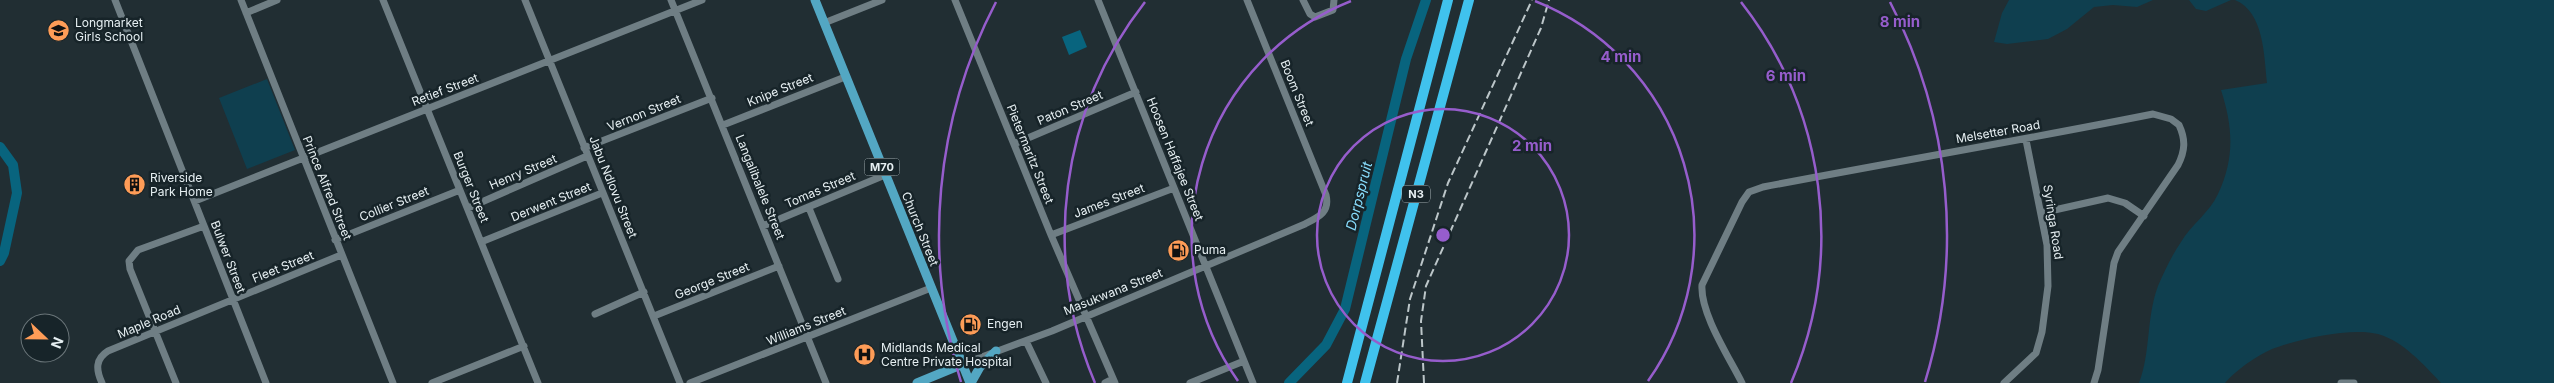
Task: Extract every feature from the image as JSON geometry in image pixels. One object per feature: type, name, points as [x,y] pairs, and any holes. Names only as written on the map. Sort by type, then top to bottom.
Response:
[{"type":"highway","name":"N3","points":[[1347,383],[1448,0]]},
{"type":"highway","name":"N3","points":[[1365,383],[1469,2]]},
{"type":"highway","points":[[1341,383],[1376,248],[1390,219]]},
{"type":"main road","name":"Church Street","points":[[815,0],[970,383]]},
{"type":"main road","points":[[970,383],[980,367],[996,351]]},
{"type":"main road","name":"Masukwana Street","points":[[917,383],[963,364]]},
{"type":"street","name":"Bulwer Street","points":[[115,0],[266,383]]},
{"type":"street","name":"Prince Alfred Street","points":[[241,0],[393,383]]},
{"type":"street","points":[[246,13],[277,0]]},
{"type":"street","name":"Burger Street","points":[[383,0],[538,383]]},
{"type":"street","name":"Jabu Ndlovu Street","points":[[525,0],[680,383]]},
{"type":"street","name":"Langalibalele Street","points":[[671,0],[826,383]]},
{"type":"street","name":"Retief Street","points":[[195,201],[302,157],[550,62],[702,0]]},
{"type":"street","points":[[824,23],[882,0]]},
{"type":"street","name":"Pietermaritz Street","points":[[954,0],[1051,236],[1114,381]]},
{"type":"street","name":"Hoosen Haffajee Street","points":[[1098,0],[1253,383]]},
{"type":"street","name":"Boom Street","points":[[1247,0],[1326,195]]},
{"type":"street","points":[[1303,0],[1310,14],[1315,17],[1333,10],[1334,0]]},
{"type":"street","name":"Knipe Street","points":[[723,125],[845,77]]},
{"type":"street","name":"Paton Street","points":[[1014,144],[1136,92]]},
{"type":"street","name":"Vernon Street","points":[[584,148],[712,98]]},
{"type":"street","name":"Melsetter Road","points":[[1742,383],[1706,310],[1702,285],[1742,202],[1749,192],[1763,187],[1907,159],[2026,140],[2152,114],[2171,118],[2181,128],[2185,142],[2184,153],[2144,216],[2118,252],[2114,263],[2098,370],[2094,383]]},
{"type":"street","name":"Syringa Road","points":[[2004,383],[2032,358],[2040,342],[2049,274],[2047,245],[2026,140]]},
{"type":"street","name":"Henry Street","points":[[468,208],[588,156]]},
{"type":"street","name":"Tomas Street","points":[[764,226],[885,175]]},
{"type":"street","name":"James Street","points":[[1051,236],[1174,188]]},
{"type":"street","name":"Collier Street","points":[[335,240],[460,190]]},
{"type":"street","name":"Derwent Street","points":[[481,242],[602,193]]},
{"type":"street","name":"Masukwana Street","points":[[963,364],[1206,267],[1319,217],[1326,209],[1326,195]]},
{"type":"street","points":[[2041,213],[2108,198],[2125,203],[2144,216]]},
{"type":"street","points":[[809,208],[838,278]]},
{"type":"street","points":[[176,383],[130,269],[131,257],[138,250],[204,226]]},
{"type":"street","name":"Fleet Street","points":[[233,300],[342,255]]},
{"type":"street","name":"George Street","points":[[654,316],[779,266]]},
{"type":"street","name":"Williams Street","points":[[690,383],[808,338],[930,288]]},
{"type":"street","points":[[595,314],[644,292]]},
{"type":"street","name":"Maple Road","points":[[102,383],[97,366],[101,356],[156,330],[233,300]]},
{"type":"street","points":[[1026,340],[1046,383]]},
{"type":"street","points":[[432,383],[524,346]]},
{"type":"street","points":[[1190,383],[1244,361]]},
{"type":"street","points":[[1105,383],[1114,381]]},
{"type":"street","points":[[2341,383],[2354,383]]},
{"type":"shaded area","points":[[2009,0],[2153,0],[2137,7],[2113,5],[2094,7],[2067,29],[2048,39],[2007,44],[1994,42],[2002,13]]},
{"type":"shaded area","points":[[2189,0],[2231,0],[2206,11],[2196,9]]},
{"type":"shaded area","points":[[2235,0],[2554,0],[2554,383],[2441,383],[2413,354],[2396,342],[2378,334],[2354,332],[2310,338],[2272,349],[2259,355],[2225,383],[2139,383],[2143,371],[2154,298],[2158,286],[2174,252],[2215,201],[2224,181],[2230,155],[2230,130],[2221,90],[2267,83],[2261,36],[2257,24],[2245,6]]},
{"type":"shaded area","points":[[1080,30],[1087,47],[1069,55],[1062,37]]},
{"type":"shaded area","points":[[267,79],[295,150],[247,169],[219,98]]},
{"type":"waterway","name":"Dorpspruit","points":[[1289,383],[1326,345],[1345,309],[1406,59],[1426,0]]},
{"type":"waterway","points":[[0,147],[13,165],[17,193],[4,253],[0,261]]},
{"type":"railway","points":[[1397,383],[1410,299],[1448,183],[1532,0]]},
{"type":"railway","points":[[1424,383],[1421,321],[1426,286],[1541,28],[1549,0]]},
{"type":"place","name":"Longmarket Girls School","points":[[59,30]]},
{"type":"place","name":"Riverside Park Home","points":[[134,185]]},
{"type":"place","name":"Puma","points":[[1178,250]]},
{"type":"place","name":"Engen","points":[[971,324]]},
{"type":"place","name":"Midlands Medical Centre Private Hospital","points":[[865,355]]}]
